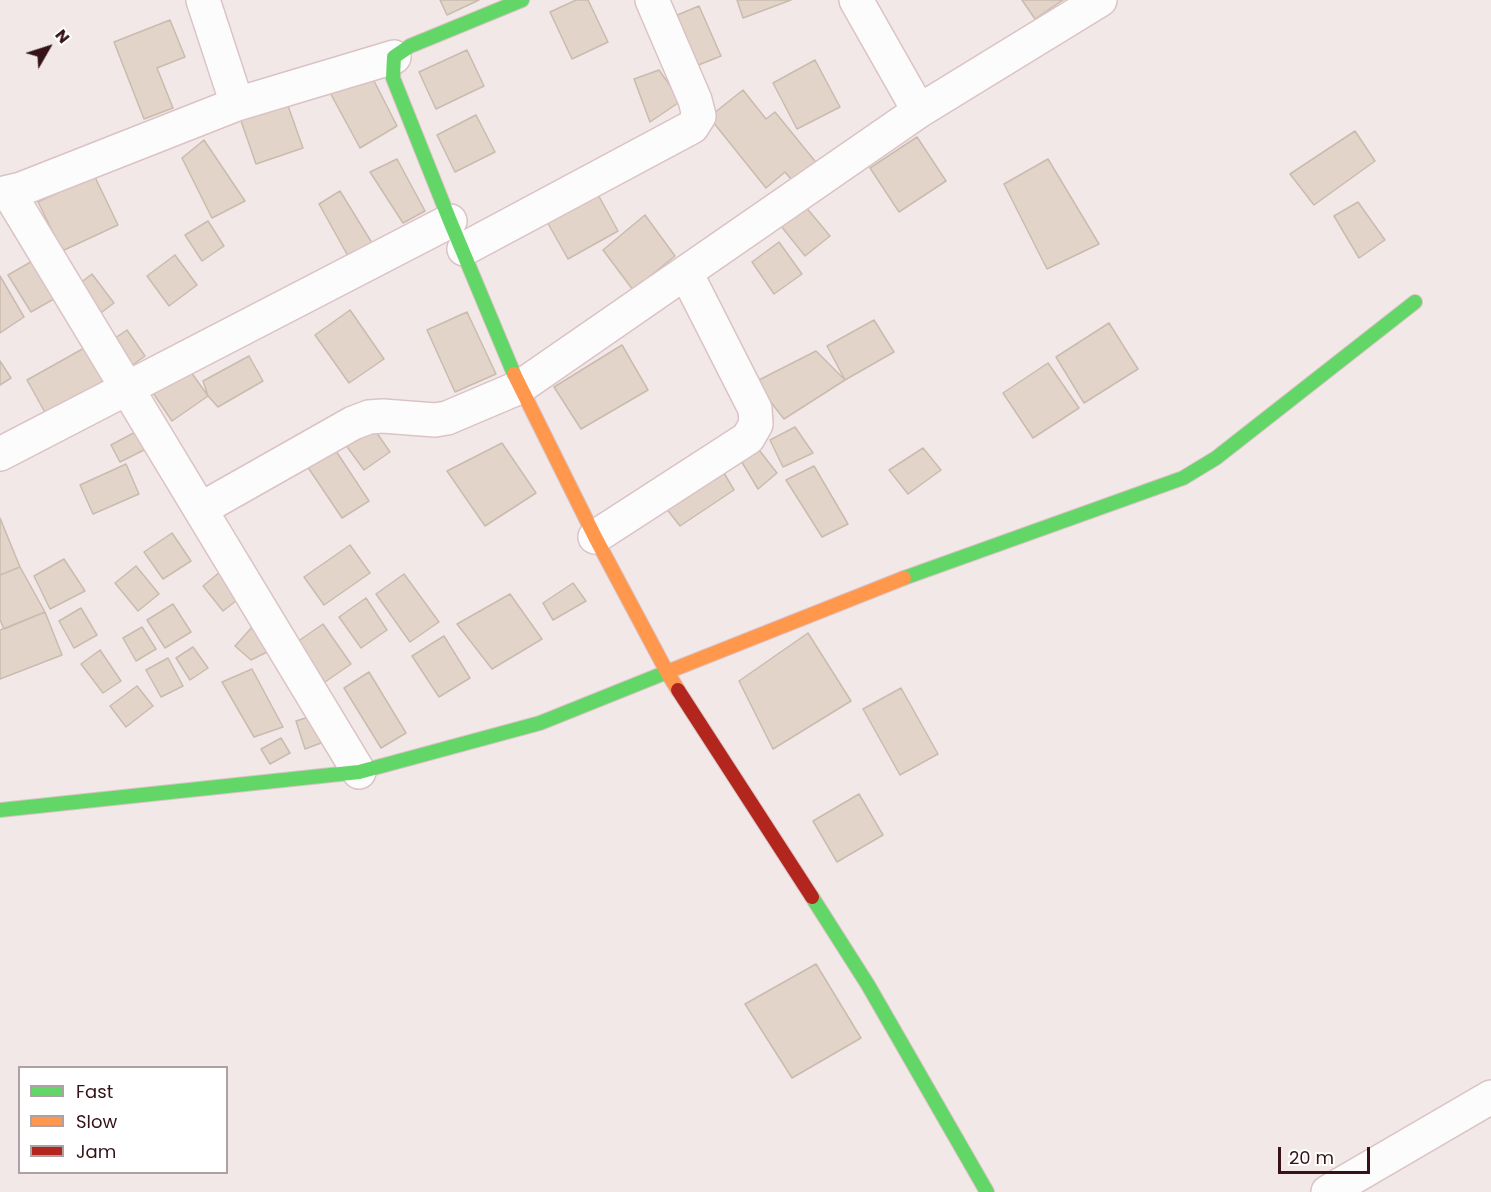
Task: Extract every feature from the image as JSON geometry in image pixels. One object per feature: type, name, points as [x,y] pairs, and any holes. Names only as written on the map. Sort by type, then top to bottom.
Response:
[{"type":"street","points":[[202,0],[237,104]]},
{"type":"street","points":[[359,772],[201,508],[4,193],[237,104],[394,57],[410,46],[522,0]]},
{"type":"street","points":[[0,454],[128,389],[692,127],[699,116],[695,100],[652,0]]},
{"type":"street","points":[[856,0],[919,111]]},
{"type":"street","points":[[201,508],[353,423],[369,417],[383,416],[441,419],[520,387],[919,111],[1100,0]]},
{"type":"street","points":[[394,57],[393,78],[520,387],[595,537],[668,672],[868,985],[987,1192]]},
{"type":"street","points":[[595,537],[748,438],[756,424],[755,409],[686,273]]},
{"type":"street","points":[[0,810],[359,772],[540,723],[875,590],[1184,478],[1216,458],[1414,302]]},
{"type":"street","points":[[1328,1192],[1491,1097]]},
{"type":"building","points":[[440,0],[479,0],[447,15]]},
{"type":"building","points":[[576,0],[588,0],[608,42],[572,59],[550,12]]},
{"type":"building","points":[[737,0],[791,0],[743,18]]},
{"type":"building","points":[[1022,0],[1063,0],[1035,19]]},
{"type":"building","points":[[699,6],[721,56],[696,66],[675,16]]},
{"type":"building","points":[[170,20],[185,57],[157,68],[173,108],[144,119],[114,42]]},
{"type":"building","points":[[467,50],[484,86],[436,109],[419,72]]},
{"type":"building","points":[[815,60],[840,107],[797,129],[773,83]]},
{"type":"building","points":[[659,70],[681,101],[650,122],[634,79]]},
{"type":"building","points":[[370,73],[397,126],[360,148],[327,87]]},
{"type":"building","points":[[743,90],[766,119],[775,112],[819,166],[796,185],[785,172],[766,188],[709,117]]},
{"type":"building","points":[[287,103],[303,148],[256,164],[240,118]]},
{"type":"building","points":[[476,115],[495,152],[455,172],[437,135]]},
{"type":"building","points":[[1355,131],[1375,161],[1314,205],[1290,174]]},
{"type":"building","points":[[917,137],[946,181],[899,212],[870,168]]},
{"type":"building","points":[[204,140],[245,201],[212,218],[182,158]]},
{"type":"building","points":[[397,159],[425,211],[403,223],[370,172]]},
{"type":"building","points":[[1048,159],[1099,244],[1047,269],[1004,184]]},
{"type":"building","points":[[94,175],[118,225],[62,251],[38,202]]},
{"type":"building","points":[[340,191],[372,243],[348,256],[319,204]]},
{"type":"building","points":[[596,191],[618,231],[568,259],[546,220]]},
{"type":"building","points":[[1358,202],[1385,240],[1359,258],[1334,216]]},
{"type":"building","points":[[805,206],[830,236],[805,256],[781,226]]},
{"type":"building","points":[[645,215],[675,256],[633,290],[603,250]]},
{"type":"building","points":[[208,221],[224,246],[202,261],[185,235]]},
{"type":"building","points":[[779,242],[802,274],[774,294],[752,262]]},
{"type":"building","points":[[175,255],[197,285],[169,306],[147,276]]},
{"type":"building","points":[[36,259],[59,296],[31,312],[8,275]]},
{"type":"building","points":[[92,274],[114,303],[98,315],[76,286]]},
{"type":"building","points":[[0,276],[24,317],[0,333]]},
{"type":"building","points":[[350,310],[384,359],[349,383],[315,335]]},
{"type":"building","points":[[467,312],[496,374],[455,392],[427,330]]},
{"type":"building","points":[[874,320],[894,352],[845,380],[827,346]]},
{"type":"building","points":[[1109,323],[1138,369],[1084,403],[1056,357]]},
{"type":"building","points":[[127,330],[145,356],[127,369],[109,342]]},
{"type":"building","points":[[622,345],[648,390],[581,429],[554,387]]},
{"type":"building","points":[[86,347],[106,382],[47,416],[27,380]]},
{"type":"building","points":[[816,351],[845,380],[784,419],[755,382]]},
{"type":"building","points":[[249,356],[263,381],[218,407],[208,396],[203,381]]},
{"type":"building","points":[[0,361],[11,378],[0,385]]},
{"type":"building","points":[[1048,363],[1079,408],[1033,438],[1003,393]]},
{"type":"building","points":[[186,365],[208,396],[172,421],[151,390]]},
{"type":"building","points":[[372,426],[390,452],[364,470],[345,444]]},
{"type":"building","points":[[795,427],[813,453],[783,467],[770,440]]},
{"type":"building","points":[[139,430],[148,448],[120,462],[111,445]]},
{"type":"building","points":[[502,443],[536,493],[485,526],[447,471]]},
{"type":"building","points":[[332,445],[369,501],[342,518],[305,463]]},
{"type":"building","points":[[756,446],[777,473],[758,489],[737,454]]},
{"type":"building","points":[[923,448],[941,470],[908,494],[889,470]]},
{"type":"building","points":[[126,464],[139,494],[93,514],[80,485]]},
{"type":"building","points":[[814,466],[848,524],[822,537],[786,480]]},
{"type":"building","points":[[721,468],[734,490],[680,526],[662,503]]},
{"type":"building","points":[[0,518],[20,567],[0,575]]},
{"type":"building","points":[[172,533],[191,561],[163,579],[144,552]]},
{"type":"building","points":[[350,545],[370,573],[324,605],[304,577]]},
{"type":"building","points":[[64,559],[85,591],[50,609],[34,576]]},
{"type":"building","points":[[136,566],[159,594],[138,611],[115,583]]},
{"type":"building","points":[[20,567],[45,612],[4,629],[0,620],[0,575]]},
{"type":"building","points":[[220,572],[241,597],[223,611],[203,586]]},
{"type":"building","points":[[404,574],[439,622],[410,642],[376,594]]},
{"type":"building","points":[[573,583],[586,601],[553,620],[543,603]]},
{"type":"building","points":[[510,594],[542,639],[492,669],[457,624]]},
{"type":"building","points":[[366,598],[387,630],[361,648],[339,617]]},
{"type":"building","points":[[173,604],[191,632],[165,648],[147,620]]},
{"type":"building","points":[[81,608],[97,635],[74,648],[59,621]]},
{"type":"building","points":[[45,612],[62,655],[0,679],[0,630]]},
{"type":"building","points":[[323,624],[351,664],[325,682],[297,642]]},
{"type":"building","points":[[254,625],[267,652],[251,660],[235,646]]},
{"type":"building","points":[[142,627],[156,649],[136,661],[123,638]]},
{"type":"building","points":[[808,633],[851,701],[773,749],[739,681]]},
{"type":"building","points":[[444,636],[470,678],[439,697],[412,656]]},
{"type":"building","points":[[193,647],[208,668],[190,680],[176,658]]},
{"type":"building","points":[[100,650],[121,681],[103,693],[81,664]]},
{"type":"building","points":[[168,658],[183,686],[161,697],[146,670]]},
{"type":"building","points":[[252,669],[283,727],[254,737],[222,682]]},
{"type":"building","points":[[369,672],[406,733],[381,748],[344,688]]},
{"type":"building","points":[[137,686],[153,706],[126,727],[110,706]]},
{"type":"building","points":[[901,688],[938,754],[900,775],[863,709]]},
{"type":"building","points":[[312,716],[321,743],[305,749],[296,721]]},
{"type":"building","points":[[281,738],[290,753],[270,764],[261,749]]},
{"type":"building","points":[[859,794],[883,835],[837,862],[813,821]]},
{"type":"building","points":[[816,964],[861,1038],[792,1078],[745,1004]]},
{"type":"traffic: fast","points":[[514,374],[393,78],[394,57],[410,46],[522,0]]},
{"type":"traffic: fast","points":[[904,578],[1183,478],[1216,458],[1415,302]]},
{"type":"traffic: fast","points":[[0,810],[359,772],[540,723],[672,670]]},
{"type":"traffic: fast","points":[[812,897],[868,985],[987,1192]]},
{"type":"traffic: slow","points":[[514,374],[595,537],[678,690]]},
{"type":"traffic: slow","points":[[672,670],[904,578]]},
{"type":"traffic: jam","points":[[678,690],[812,897]]}]
